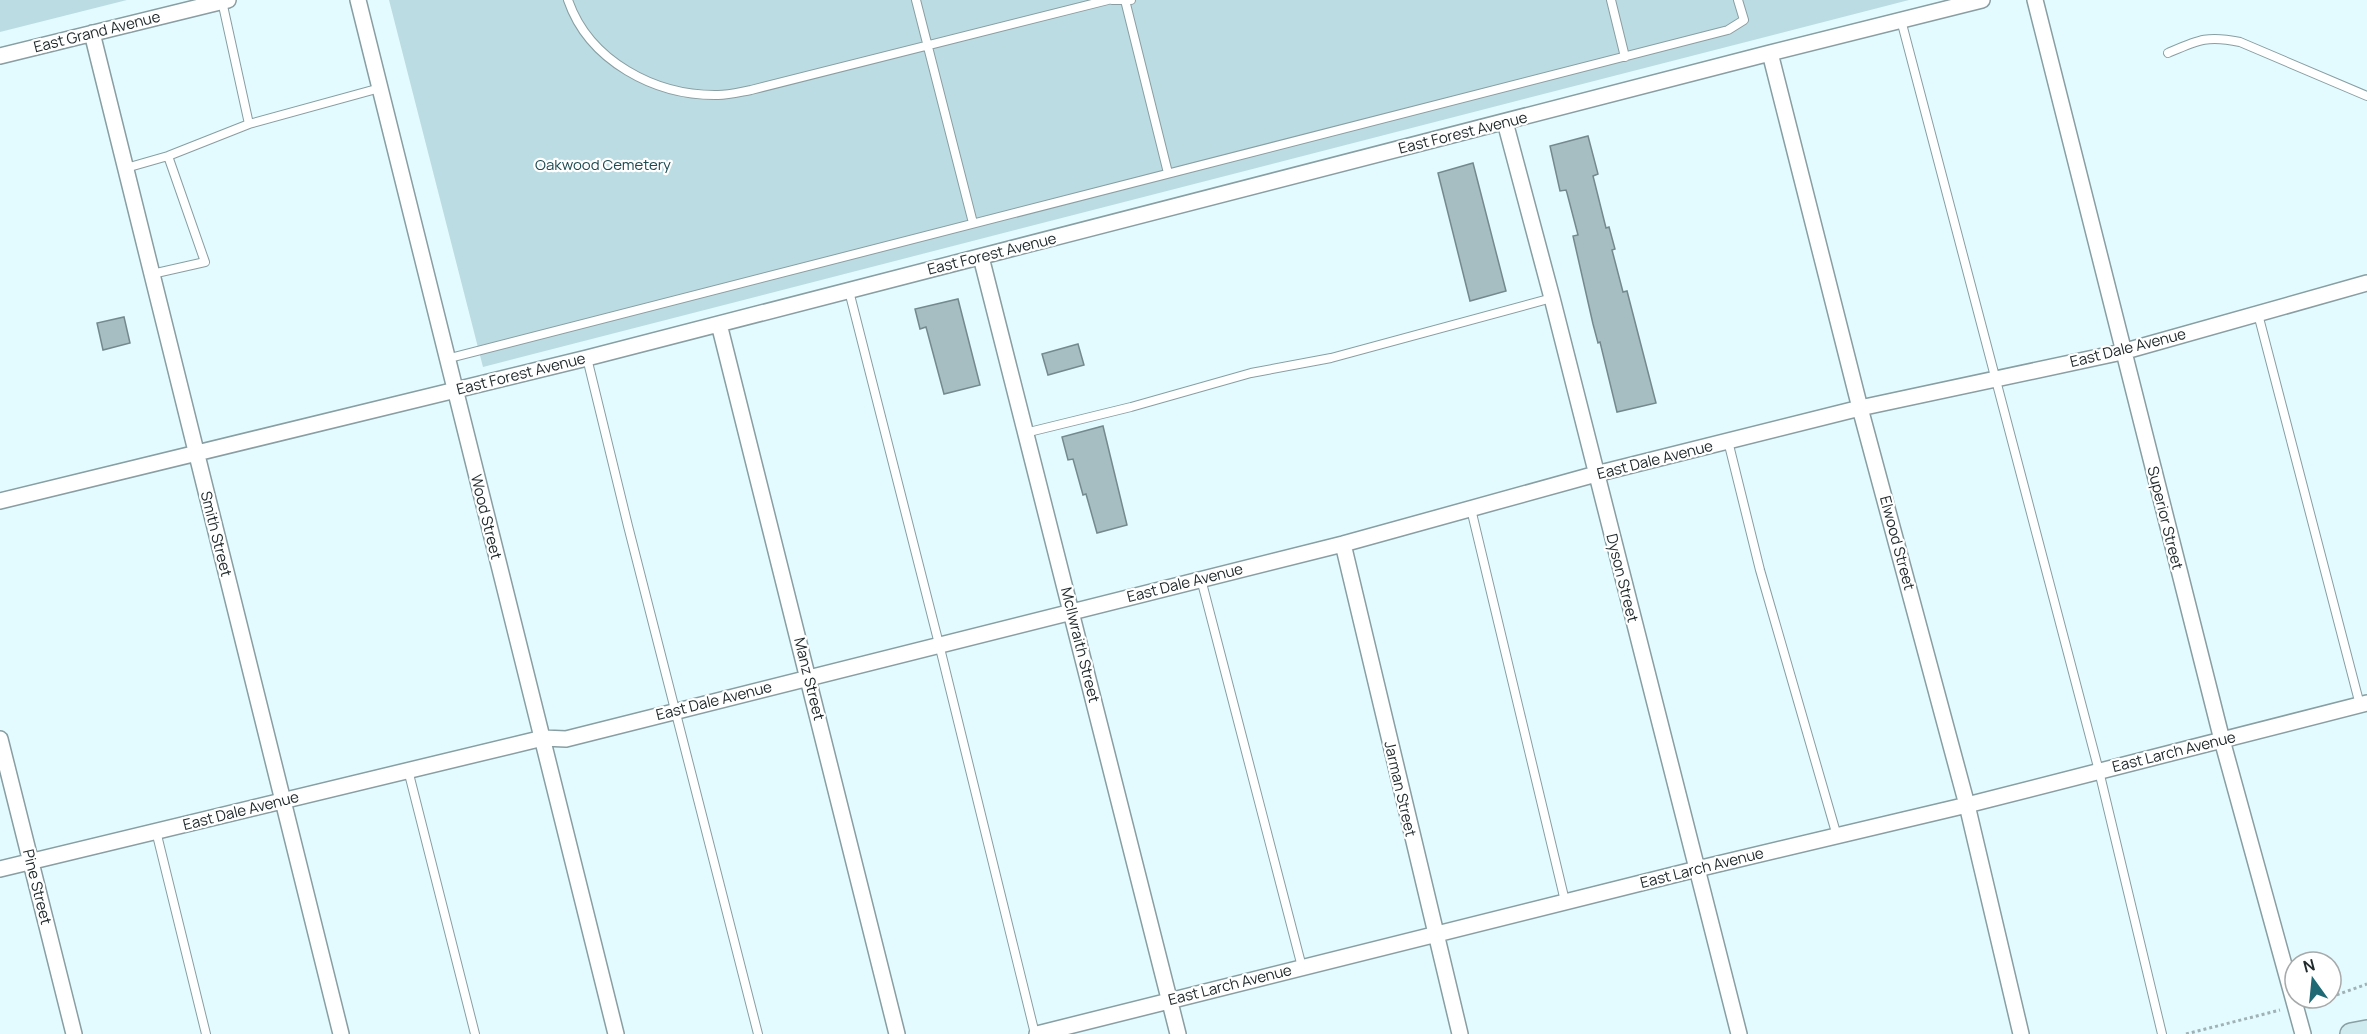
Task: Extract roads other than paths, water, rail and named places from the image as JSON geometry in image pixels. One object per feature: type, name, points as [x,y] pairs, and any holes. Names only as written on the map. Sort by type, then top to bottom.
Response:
[{"type":"main road","points":[[2352,1034],[2367,1030]]},
{"type":"street","name":"Wood Street","points":[[358,0],[616,1034]]},
{"type":"street","name":"East Forest Avenue","points":[[0,501],[587,358],[1770,52],[1982,0]]},
{"type":"street","name":"Superior Street","points":[[2035,0],[2122,352],[2222,740],[2303,1034]]},
{"type":"street","name":"East Grand Avenue","points":[[0,56],[225,1]]},
{"type":"street","name":"Smith Street","points":[[92,33],[340,1034]]},
{"type":"street","name":"Elwood Street","points":[[1770,52],[1860,408],[1967,805],[2021,1034]]},
{"type":"street","name":"Dyson Street","points":[[1504,122],[1552,298],[1739,1034]]},
{"type":"street","name":"McIlwraith Street","points":[[981,257],[1178,1034]]},
{"type":"street","name":"East Dale Avenue","points":[[0,869],[543,738],[566,738],[676,711],[1343,544],[1596,474],[1860,408],[2122,352],[2367,283]]},
{"type":"street","name":"Manz Street","points":[[719,324],[897,1034]]},
{"type":"street","name":"Jarman Street","points":[[1343,544],[1460,1034]]},
{"type":"street","name":"East Larch Avenue","points":[[1036,1034],[1565,901],[1967,805],[2363,704]]},
{"type":"street","name":"Pine Street","points":[[0,739],[74,1034]]},
{"type":"lane","points":[[568,0],[573,13],[600,52],[625,70],[649,82],[681,91],[718,95],[751,90],[1110,0],[1127,0],[1168,173]]},
{"type":"lane","points":[[916,0],[973,223]]},
{"type":"lane","points":[[1611,0],[1624,57]]},
{"type":"lane","points":[[446,359],[1728,30],[1744,20],[1738,0]]},
{"type":"lane","points":[[225,1],[249,124]]},
{"type":"lane","points":[[1902,20],[2099,771],[2162,1034]]},
{"type":"lane","points":[[2168,52],[2202,39],[2218,38],[2240,42],[2367,96]]},
{"type":"lane","points":[[126,168],[168,156],[249,124],[380,88]]},
{"type":"lane","points":[[152,274],[205,262],[168,156]]},
{"type":"lane","points":[[849,291],[1036,1034]]},
{"type":"lane","points":[[1025,433],[1131,407],[1251,373],[1330,358],[1552,298]]},
{"type":"lane","points":[[2258,314],[2363,704]]},
{"type":"lane","points":[[587,358],[759,1034]]},
{"type":"lane","points":[[1728,441],[1760,570],[1836,836]]},
{"type":"lane","points":[[1471,509],[1565,901]]},
{"type":"lane","points":[[1201,579],[1302,967]]},
{"type":"lane","points":[[408,770],[475,1034]]},
{"type":"lane","points":[[156,831],[206,1034]]},
{"type":"park label","name":"Oakwood Cemetery","points":[[603,165]]}]
